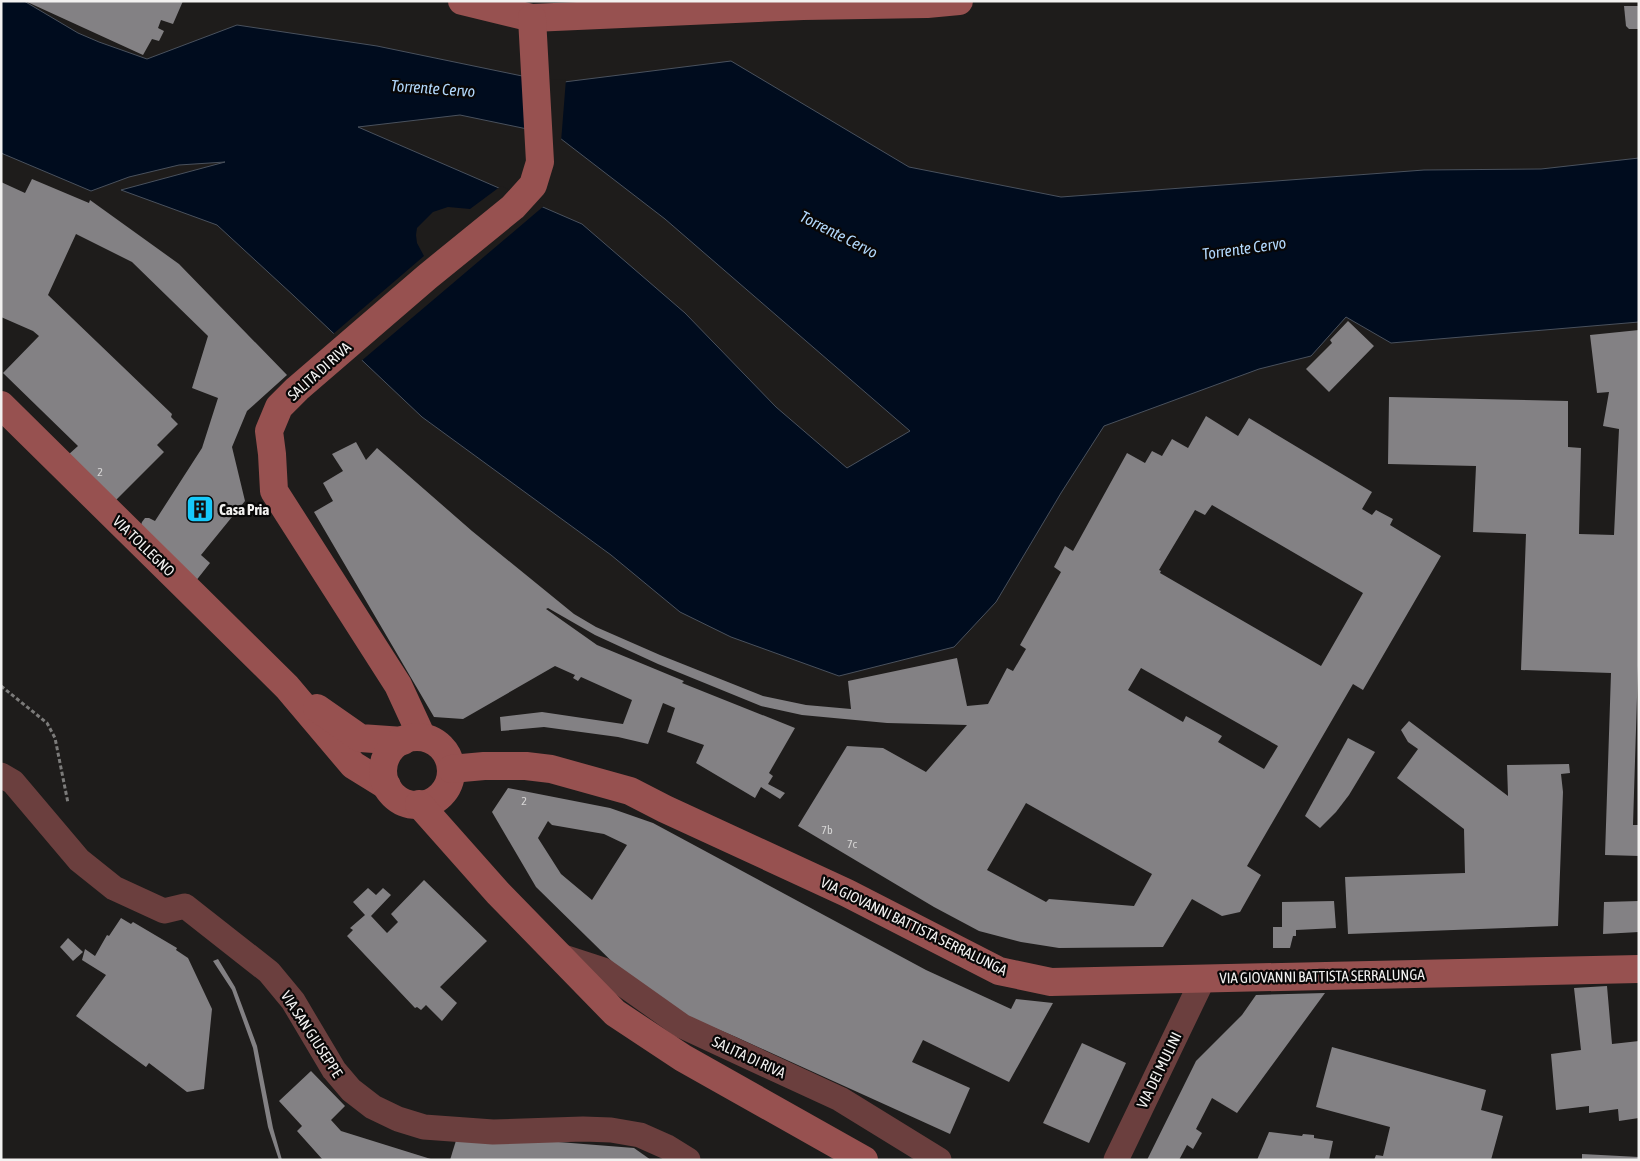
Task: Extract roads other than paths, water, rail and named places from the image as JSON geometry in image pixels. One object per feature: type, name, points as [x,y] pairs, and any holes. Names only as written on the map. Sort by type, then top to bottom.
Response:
[{"type":"street","points":[[462,1],[532,18],[793,7],[927,4],[959,1]]},
{"type":"street","points":[[579,17],[632,1]]},
{"type":"street","name":"SALITA DI RIVA","points":[[412,739],[398,685],[274,491],[269,431],[280,407],[297,389],[427,277],[513,207],[533,185],[540,162],[532,18]]},
{"type":"street","name":"VIA TOLLEGNO","points":[[1,405],[288,687],[353,765],[387,786]]},
{"type":"street","name":"VIA TOLLEGNO","points":[[288,687],[360,738],[412,739]]},
{"type":"street","points":[[412,739],[432,741],[442,748],[448,758],[451,769],[446,789],[430,802],[419,804],[410,804],[400,800],[387,786],[384,775],[387,755],[394,747],[412,739]]},
{"type":"street","name":"VIA GIOVANNI BATTISTA SERRALUNGA","points":[[451,769],[484,766],[526,766],[551,769],[630,791],[847,893],[999,971],[1051,982],[1639,969]]},
{"type":"street","name":"VIA SAN GIUSEPPE","points":[[1,775],[13,782],[79,860],[114,888],[164,911],[185,906],[269,972],[293,1001],[334,1070],[351,1090],[374,1107],[398,1119],[424,1127],[492,1132],[583,1128],[611,1130],[640,1135],[667,1147],[688,1160]]},
{"type":"street","name":"SALITA DI RIVA","points":[[419,804],[498,894],[615,1013],[682,1058],[864,1160]]},
{"type":"street","name":"SALITA DI RIVA","points":[[560,956],[603,970],[682,1026],[840,1099],[939,1160]]},
{"type":"street","name":"VIA DEI MULINI","points":[[1116,1160],[1203,979]]},
{"type":"water","name":"Torrente Cervo","points":[[1,1],[24,1],[78,33],[147,59],[237,25],[377,46],[556,83],[731,61],[909,167],[1061,197],[1424,170],[1541,169],[1639,158],[1639,322],[1391,343],[1346,317],[1311,356],[1259,369],[1104,426],[1061,493],[996,602],[954,647],[839,676],[731,637],[680,612],[611,555],[422,417],[217,225],[121,190],[225,162],[179,165],[129,177],[91,191],[1,153]],"holes":[[[460,115],[556,135],[665,219],[910,431],[847,468],[776,407],[685,313],[582,224],[358,127]]]},
{"type":"place","name":"Casa Pria","points":[[200,509]]}]
